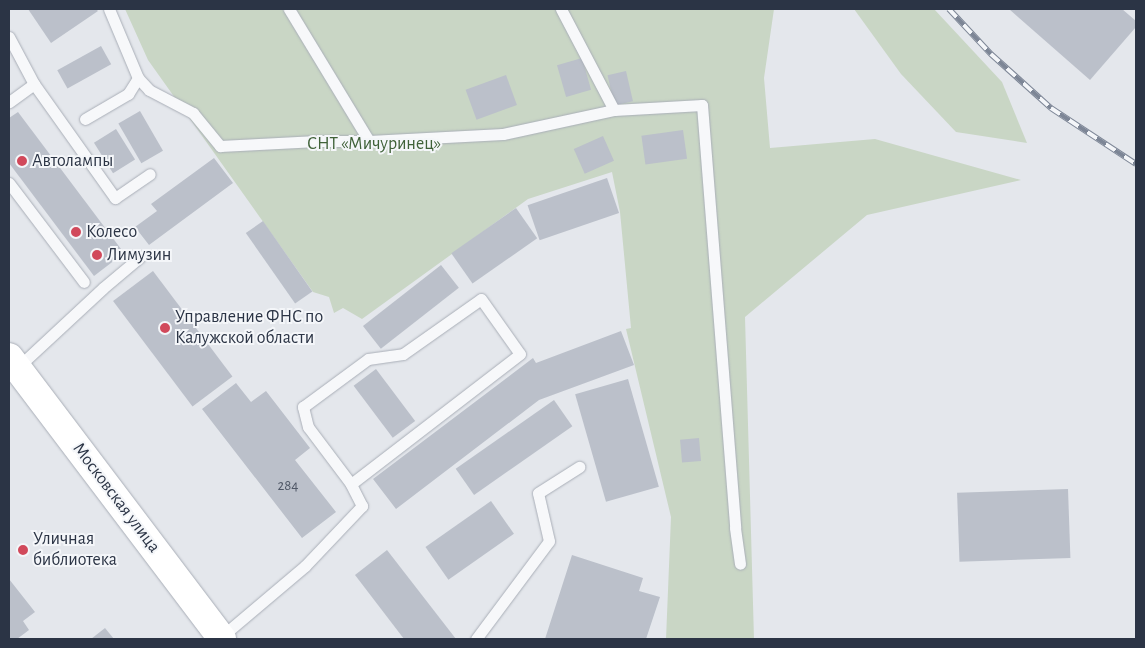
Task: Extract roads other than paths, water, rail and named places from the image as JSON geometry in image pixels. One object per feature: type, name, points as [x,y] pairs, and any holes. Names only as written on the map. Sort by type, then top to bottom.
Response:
[{"type":"main road","name":"Московская улица","points":[[13,362],[222,638]]},
{"type":"lane","points":[[109,9],[138,78],[149,90],[193,113],[220,146],[503,134],[614,110],[702,105],[735,528],[740,564]]},
{"type":"lane","points":[[289,9],[369,141]]},
{"type":"lane","points":[[561,9],[614,110]]},
{"type":"lane","points":[[9,37],[34,84],[115,198],[150,174]]},
{"type":"lane","points":[[85,119],[128,94],[138,78]]},
{"type":"lane","points":[[9,102],[34,84]]},
{"type":"lane","points":[[9,183],[84,282]]},
{"type":"lane","points":[[13,362],[140,258]]},
{"type":"lane","points":[[222,638],[304,566],[362,506],[351,484],[308,427],[303,407],[368,359],[402,354],[481,299],[520,354],[351,484]]},
{"type":"lane","points":[[476,639],[549,540],[538,493],[579,467]]},
{"type":"railway","points":[[949,9],[991,54],[1051,108],[1136,164]]},
{"type":"place","name":"Автолампы","points":[[22,161]]},
{"type":"place","name":"Колесо","points":[[76,232]]},
{"type":"place","name":"Лимузин","points":[[97,255]]},
{"type":"place","name":"Управление ФНС по Калужской области","points":[[165,328]]},
{"type":"place","name":"Уличная библиотека","points":[[23,550]]},
{"type":"park label","name":"СНТ «Мичуринец»","points":[[374,144]]}]
